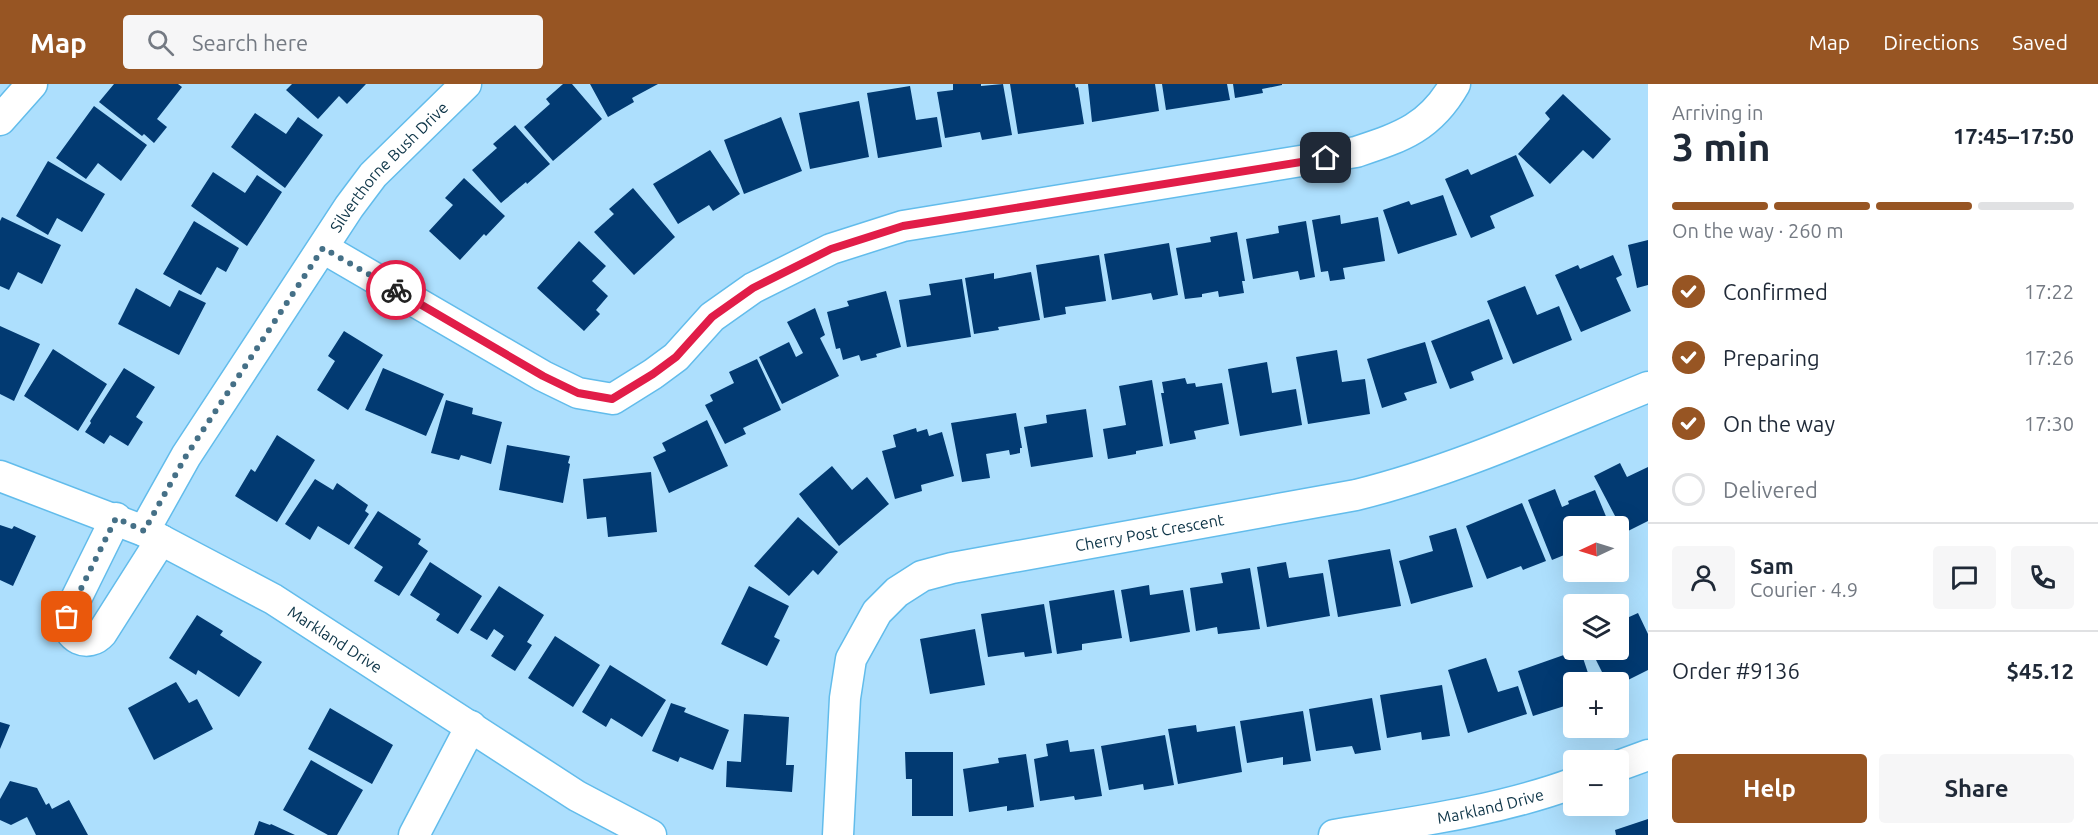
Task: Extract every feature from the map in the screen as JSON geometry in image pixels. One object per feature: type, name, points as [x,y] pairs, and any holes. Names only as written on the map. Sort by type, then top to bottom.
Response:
[{"type":"street","points":[[0,120],[32,84]]},
{"type":"street","name":"Silverthorne Bush Drive","points":[[116,518],[67,617],[70,632],[79,640],[90,641],[98,638],[102,633],[152,535],[186,456],[349,207],[373,175],[466,84]]},
{"type":"street","points":[[323,248],[543,376],[578,393],[612,399],[676,357],[712,317],[753,288],[831,249],[903,226],[1356,152],[1398,139],[1435,114],[1455,84]]},
{"type":"street","name":"Cherry Post Crescent","points":[[838,835],[845,698],[851,659],[877,612],[897,591],[922,576],[952,568],[1356,495],[1457,464],[1648,387]]},
{"type":"street","name":"Markland Drive","points":[[0,476],[116,518],[273,600],[577,796],[651,835]]},
{"type":"street","points":[[414,835],[471,726]]},
{"type":"street","points":[[1629,762],[1648,755]]},
{"type":"street","name":"Markland Drive","points":[[1334,835],[1446,817],[1563,787]]},
{"type":"building","points":[[114,84],[178,84],[182,87],[157,119],[167,127],[154,143],[99,102]]},
{"type":"building","points":[[292,84],[366,84],[347,104],[339,96],[318,119],[286,90]]},
{"type":"building","points":[[563,84],[572,84],[602,119],[553,161],[524,127],[550,104],[546,99]]},
{"type":"building","points":[[590,84],[658,84],[632,98],[634,102],[608,117]]},
{"type":"building","points":[[953,84],[981,84],[981,86],[1003,84],[1012,135],[982,140],[980,132],[945,138],[937,92],[953,90]]},
{"type":"building","points":[[1010,84],[1075,84],[1076,88],[1078,87],[1084,124],[1018,134]]},
{"type":"building","points":[[1088,84],[1155,84],[1159,111],[1092,122]]},
{"type":"building","points":[[1162,84],[1227,84],[1230,100],[1166,110]]},
{"type":"building","points":[[1233,84],[1282,85],[1262,89],[1263,93],[1235,98]]},
{"type":"building","points":[[910,86],[916,120],[937,117],[942,147],[878,158],[867,93]]},
{"type":"building","points":[[1563,94],[1611,139],[1593,159],[1583,150],[1550,184],[1518,154],[1550,119],[1545,113]]},
{"type":"building","points":[[859,101],[869,157],[810,169],[799,113]]},
{"type":"building","points":[[94,106],[147,145],[121,181],[98,163],[86,179],[56,158]]},
{"type":"building","points":[[255,113],[286,134],[298,117],[323,135],[285,188],[231,147]]},
{"type":"building","points":[[781,117],[802,171],[744,194],[724,140]]},
{"type":"building","points":[[515,125],[550,164],[501,203],[472,170],[497,148],[493,144]]},
{"type":"building","points":[[710,150],[740,194],[713,211],[709,205],[678,224],[653,184]]},
{"type":"building","points":[[1516,155],[1534,196],[1490,216],[1495,228],[1471,238],[1445,179],[1468,169],[1471,175]]},
{"type":"building","points":[[48,161],[105,194],[82,232],[57,218],[48,235],[16,216]]},
{"type":"building","points":[[213,172],[245,193],[257,175],[282,192],[247,246],[191,206]]},
{"type":"building","points":[[464,178],[505,216],[486,236],[484,234],[460,260],[429,231],[453,205],[445,198]]},
{"type":"building","points":[[633,188],[675,237],[634,275],[594,232],[614,214],[609,209]]},
{"type":"building","points":[[1443,195],[1457,235],[1398,254],[1383,210],[1409,201],[1411,205]]},
{"type":"building","points":[[1340,215],[1341,224],[1378,217],[1385,261],[1343,268],[1345,279],[1330,281],[1328,271],[1321,272],[1312,220]]},
{"type":"building","points":[[2,217],[61,245],[42,284],[18,272],[9,290],[0,286],[0,221]]},
{"type":"building","points":[[194,221],[239,248],[226,272],[217,267],[201,295],[163,274]]},
{"type":"building","points":[[1306,221],[1315,277],[1300,280],[1298,271],[1253,279],[1246,239],[1279,233],[1278,226]]},
{"type":"building","points":[[1237,232],[1245,281],[1242,281],[1244,293],[1219,297],[1218,291],[1202,294],[1202,297],[1185,299],[1176,248],[1211,242],[1210,237]]},
{"type":"building","points":[[1648,240],[1648,285],[1637,288],[1628,245]]},
{"type":"building","points":[[579,241],[606,266],[592,281],[608,296],[596,310],[600,314],[584,331],[537,288]]},
{"type":"building","points":[[1169,243],[1178,295],[1153,300],[1151,293],[1112,300],[1104,254]]},
{"type":"building","points":[[1099,255],[1106,301],[1065,307],[1066,314],[1044,318],[1036,265]]},
{"type":"building","points":[[1613,255],[1622,275],[1616,278],[1631,311],[1581,332],[1555,275],[1578,265],[1580,269]]},
{"type":"building","points":[[1031,272],[1040,320],[998,327],[999,330],[974,334],[965,278],[994,273],[994,279]]},
{"type":"building","points":[[962,279],[971,337],[907,347],[899,300],[931,295],[929,284]]},
{"type":"building","points":[[1525,286],[1537,315],[1559,306],[1572,340],[1513,364],[1487,301]]},
{"type":"building","points":[[136,288],[170,307],[179,290],[206,303],[179,355],[118,324]]},
{"type":"building","points":[[886,291],[901,347],[861,361],[859,355],[843,360],[840,348],[836,349],[827,312],[849,306],[847,301]]},
{"type":"building","points":[[815,308],[825,335],[820,338],[839,376],[782,404],[759,357],[789,342],[796,357],[803,353],[787,322]]},
{"type":"building","points":[[1489,319],[1503,359],[1471,372],[1474,380],[1450,389],[1431,341]]},
{"type":"building","points":[[0,326],[40,344],[14,401],[0,394]]},
{"type":"building","points":[[344,331],[383,355],[348,410],[317,390],[335,361],[328,356]]},
{"type":"building","points":[[1425,342],[1437,383],[1404,393],[1407,400],[1382,408],[1367,359]]},
{"type":"building","points":[[53,349],[107,384],[78,431],[24,396]]},
{"type":"building","points":[[1337,350],[1342,382],[1365,379],[1370,414],[1308,424],[1296,357]]},
{"type":"building","points":[[757,359],[781,410],[743,428],[746,434],[725,444],[705,405],[713,401],[710,395],[734,383],[729,372]]},
{"type":"building","points":[[1267,362],[1272,393],[1296,389],[1302,425],[1240,436],[1228,369]]},
{"type":"building","points":[[124,368],[155,387],[136,417],[143,422],[128,446],[110,435],[104,444],[85,432]]},
{"type":"building","points":[[383,368],[444,394],[426,436],[365,410]]},
{"type":"building","points":[[1185,378],[1187,384],[1195,383],[1196,387],[1222,383],[1229,424],[1194,431],[1196,439],[1170,444],[1161,393],[1164,393],[1162,382]]},
{"type":"building","points":[[1152,380],[1163,446],[1108,459],[1103,429],[1126,425],[1119,386]]},
{"type":"building","points":[[446,400],[473,408],[472,414],[502,422],[491,464],[461,455],[459,460],[431,453]]},
{"type":"building","points":[[1086,409],[1093,457],[1031,467],[1024,427],[1047,423],[1046,415]]},
{"type":"building","points":[[1016,413],[1022,448],[1020,448],[1020,453],[1010,455],[1009,450],[986,454],[990,478],[962,482],[951,423]]},
{"type":"building","points":[[707,420],[728,466],[669,493],[653,457],[666,451],[662,443]]},
{"type":"building","points":[[916,428],[917,432],[927,429],[929,436],[942,432],[954,476],[921,485],[922,491],[895,499],[882,451],[896,447],[893,435]]},
{"type":"building","points":[[277,435],[315,460],[277,522],[235,496],[251,469],[255,472]]},
{"type":"building","points":[[507,445],[570,456],[563,503],[499,490]]},
{"type":"building","points":[[1620,463],[1627,477],[1648,467],[1648,521],[1629,530],[1629,516],[1615,516],[1594,476]]},
{"type":"building","points":[[832,466],[852,490],[867,477],[889,504],[839,546],[799,494]]},
{"type":"building","points":[[651,472],[657,532],[608,537],[606,517],[587,519],[583,479]]},
{"type":"building","points":[[315,479],[333,490],[337,483],[368,505],[365,511],[369,514],[349,545],[318,526],[310,540],[285,524]]},
{"type":"building","points":[[1555,489],[1562,507],[1569,504],[1568,501],[1595,490],[1606,516],[1563,516],[1563,556],[1552,560],[1528,500]]},
{"type":"building","points":[[1522,503],[1546,561],[1523,570],[1521,566],[1487,579],[1466,526]]},
{"type":"building","points":[[378,511],[421,539],[418,544],[428,551],[399,596],[374,581],[383,567],[354,548]]},
{"type":"building","points":[[798,517],[838,552],[818,575],[813,570],[789,596],[754,566]]},
{"type":"building","points":[[0,525],[12,529],[14,526],[36,536],[13,586],[0,580]]},
{"type":"building","points":[[1456,528],[1473,587],[1411,604],[1399,561],[1433,551],[1429,536]]},
{"type":"building","points":[[1390,549],[1401,606],[1338,617],[1328,560]]},
{"type":"building","points":[[430,562],[482,596],[458,634],[436,620],[440,614],[410,595]]},
{"type":"building","points":[[1286,562],[1289,578],[1323,573],[1330,616],[1267,627],[1257,567]]},
{"type":"building","points":[[1250,568],[1260,629],[1218,634],[1217,627],[1196,631],[1190,588],[1223,583],[1221,573]]},
{"type":"building","points":[[1149,585],[1150,595],[1183,590],[1190,632],[1130,642],[1121,590]]},
{"type":"building","points":[[499,586],[544,615],[527,642],[532,645],[515,671],[491,656],[504,636],[494,629],[487,640],[470,630]]},
{"type":"building","points":[[749,586],[789,606],[774,637],[780,640],[767,666],[721,644]]},
{"type":"building","points":[[1114,590],[1122,638],[1082,644],[1082,650],[1057,654],[1049,601]]},
{"type":"building","points":[[1044,604],[1052,653],[1025,657],[1024,652],[988,657],[981,614]]},
{"type":"building","points":[[1638,613],[1648,634],[1648,670],[1629,680],[1629,672],[1602,672],[1596,660],[1629,660],[1629,617]]},
{"type":"building","points":[[197,615],[223,631],[220,635],[262,662],[239,697],[198,670],[196,675],[169,658]]},
{"type":"building","points":[[975,629],[985,685],[930,694],[920,639]]},
{"type":"building","points":[[555,636],[600,665],[573,707],[528,678]]},
{"type":"building","points":[[1563,655],[1563,660],[1584,660],[1588,672],[1563,672],[1563,706],[1533,716],[1518,671]]},
{"type":"building","points":[[1486,658],[1498,692],[1518,686],[1527,714],[1468,733],[1448,670]]},
{"type":"building","points":[[610,665],[666,700],[642,737],[611,718],[606,727],[582,712]]},
{"type":"building","points":[[176,682],[189,703],[197,699],[213,729],[154,760],[128,708]]},
{"type":"building","points":[[1442,685],[1450,736],[1422,740],[1421,732],[1387,738],[1380,695]]},
{"type":"building","points":[[1372,698],[1381,750],[1355,754],[1352,746],[1316,751],[1309,709]]},
{"type":"building","points":[[671,703],[686,708],[684,712],[729,730],[713,770],[680,757],[678,762],[652,751]]},
{"type":"building","points":[[330,708],[393,745],[372,784],[308,749]]},
{"type":"building","points":[[1303,711],[1311,761],[1283,765],[1283,757],[1247,763],[1240,721]]},
{"type":"building","points":[[744,714],[789,717],[786,765],[794,765],[792,792],[726,787],[727,761],[741,762]]},
{"type":"building","points":[[0,722],[10,725],[0,749]]},
{"type":"building","points":[[1196,725],[1197,732],[1235,726],[1242,772],[1178,784],[1168,729]]},
{"type":"building","points":[[1165,735],[1174,785],[1144,790],[1143,784],[1109,790],[1101,746]]},
{"type":"building","points":[[1068,740],[1070,752],[1094,749],[1102,796],[1075,800],[1074,796],[1040,801],[1034,759],[1048,756],[1046,744]]},
{"type":"building","points":[[905,752],[953,752],[953,816],[912,816],[912,779],[906,779]]},
{"type":"building","points":[[1026,754],[1034,807],[1007,811],[1007,806],[969,812],[963,769],[999,763],[998,758]]},
{"type":"building","points":[[311,760],[363,790],[337,835],[328,835],[283,810]]},
{"type":"building","points":[[10,781],[37,788],[46,805],[49,803],[52,809],[69,800],[88,835],[36,835],[27,817],[11,825],[0,820],[0,799]]},
{"type":"building","points":[[1648,819],[1648,835],[1616,835],[1615,830]]},
{"type":"building","points":[[259,821],[271,824],[295,835],[254,835]]},
{"type":"way so far","points":[[67,617],[116,518],[144,531],[186,456],[323,248],[396,290]]},
{"type":"route","points":[[396,290],[543,376],[578,393],[612,399],[676,357],[712,317],[753,288],[831,249],[903,226],[1326,158]]}]
